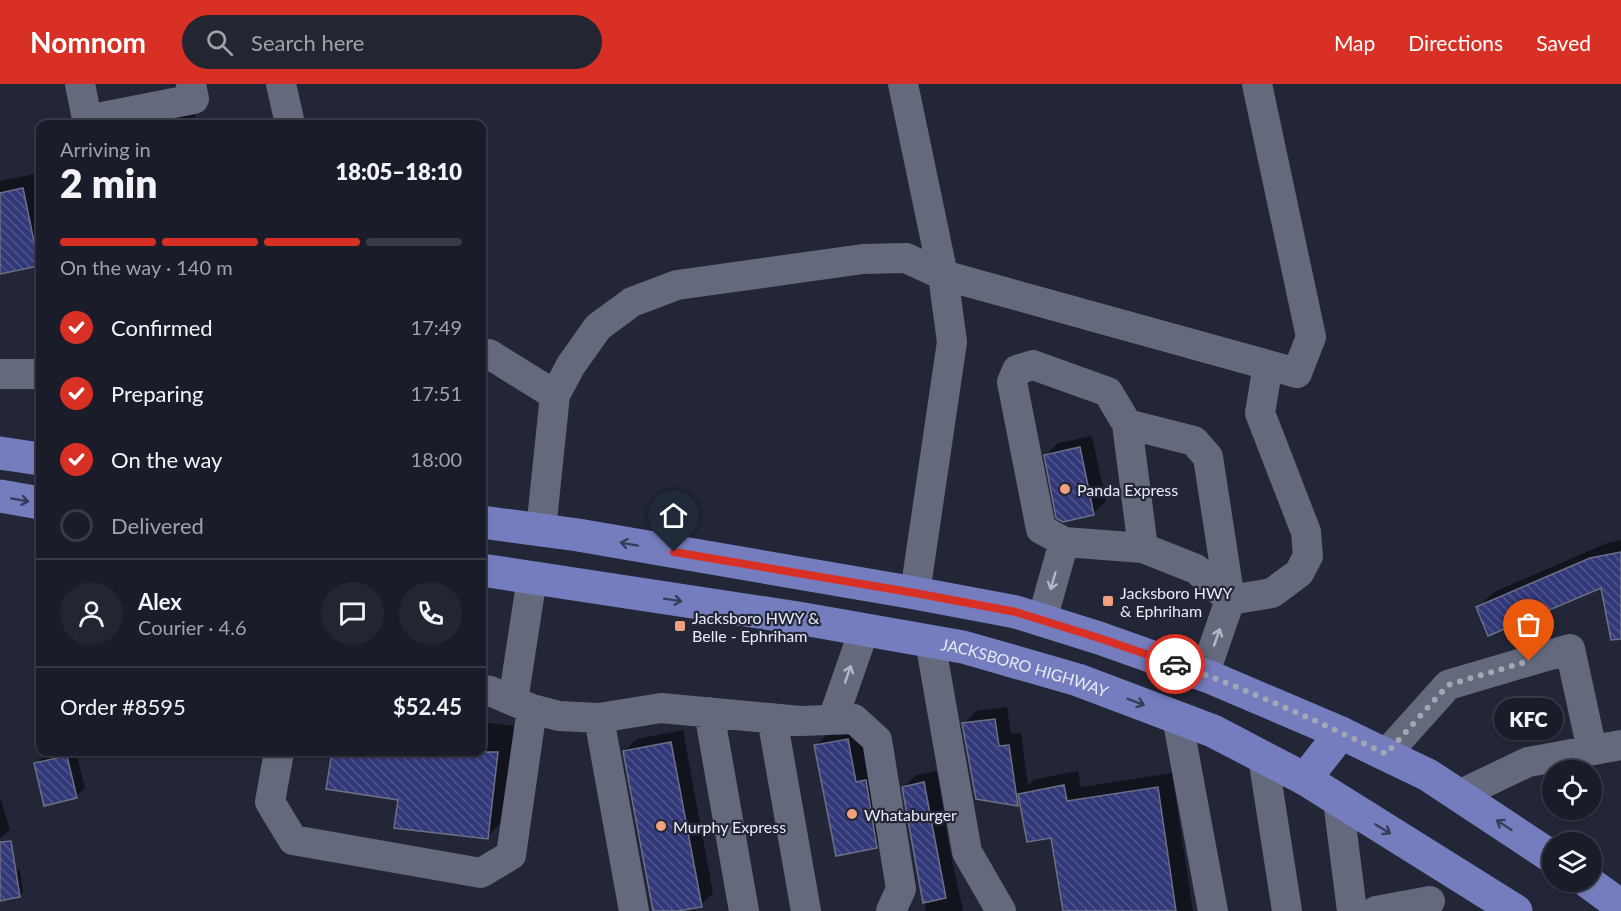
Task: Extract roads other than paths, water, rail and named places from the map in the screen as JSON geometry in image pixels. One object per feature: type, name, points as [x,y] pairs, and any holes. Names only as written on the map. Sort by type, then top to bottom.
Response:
[{"type":"main road","points":[[0,453],[36,458]]},
{"type":"main road","points":[[0,496],[36,502]]},
{"type":"main road","points":[[486,523],[915,593],[1016,612],[1204,675],[1341,733],[1428,774],[1542,850]]},
{"type":"main road","points":[[532,578],[541,530]]},
{"type":"main road","name":"JACKSBORO HIGHWAY","points":[[486,571],[963,647],[1078,680],[1213,731],[1305,779],[1516,911]]},
{"type":"main road","points":[[1305,779],[1341,733]]},
{"type":"main road","points":[[1602,892],[1621,906]]},
{"type":"lane","points":[[80,84],[87,120]]},
{"type":"lane","points":[[96,120],[194,99],[191,84]]},
{"type":"lane","points":[[281,84],[289,120]]},
{"type":"lane","points":[[903,84],[943,275],[952,342],[915,593]]},
{"type":"lane","points":[[541,530],[555,395],[571,365],[598,327],[632,302],[677,285],[863,259],[906,258],[943,275],[1298,373],[1311,337],[1257,84]]},
{"type":"lane","points":[[486,354],[555,395]]},
{"type":"lane","points":[[1143,548],[1127,424],[1108,392],[1033,365],[1017,370],[1012,382],[1041,529],[1064,542],[1143,548],[1197,569],[1230,600]]},
{"type":"lane","points":[[1230,600],[1272,592],[1299,573],[1308,556],[1306,532],[1260,413],[1268,365]]},
{"type":"lane","points":[[0,374],[36,374]]},
{"type":"lane","points":[[1127,424],[1194,441],[1208,458],[1230,600],[1204,675]]},
{"type":"lane","points":[[1042,621],[1064,542]]},
{"type":"lane","points":[[278,756],[270,802],[293,840],[482,873],[512,855],[532,578]]},
{"type":"lane","points":[[833,719],[864,630]]},
{"type":"lane","points":[[930,641],[967,852],[1000,911]]},
{"type":"lane","points":[[1386,754],[1448,685],[1570,649],[1592,750]]},
{"type":"lane","points":[[486,690],[559,716],[599,718],[661,708],[801,721],[854,719],[877,740],[901,889],[891,911]]},
{"type":"lane","points":[[710,711],[744,911]]},
{"type":"lane","points":[[1177,717],[1213,911]]},
{"type":"lane","points":[[599,718],[634,911]]},
{"type":"lane","points":[[771,718],[806,911]]},
{"type":"lane","points":[[1458,795],[1528,762],[1621,745]]},
{"type":"lane","points":[[1263,757],[1287,911]]},
{"type":"lane","points":[[1338,800],[1352,911]]},
{"type":"lane","points":[[1376,911],[1427,906],[1450,871]]},
{"type":"place","name":"Panda Express","points":[[1065,489]]},
{"type":"place","name":"Jacksboro HWY & Ephriham","points":[[1108,601]]},
{"type":"place","name":"Jacksboro HWY & Belle - Ephriham","points":[[680,626]]},
{"type":"place","name":"KFC","points":[[1529,661]]},
{"type":"place","name":"Whataburger","points":[[852,814]]},
{"type":"place","name":"Murphy Express","points":[[661,826]]}]
